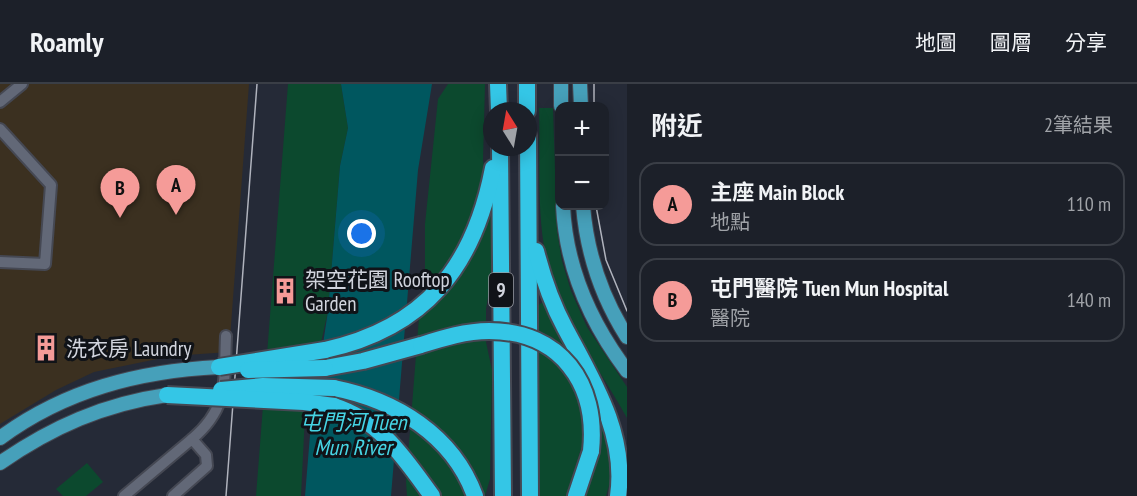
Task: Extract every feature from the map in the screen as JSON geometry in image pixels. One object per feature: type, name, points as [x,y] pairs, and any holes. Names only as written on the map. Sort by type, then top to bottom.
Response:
[{"type":"highway","points":[[498,84],[499,102]]},
{"type":"highway","points":[[527,84],[528,102]]},
{"type":"highway","points":[[219,367],[325,350],[368,339],[411,315],[447,280],[473,236],[490,185],[496,156]]},
{"type":"highway","name":"9","points":[[498,156],[504,496]]},
{"type":"highway","name":"9","points":[[528,156],[530,496]]},
{"type":"highway","points":[[530,224],[541,270],[553,303],[606,397],[620,429],[625,464],[618,496]]},
{"type":"highway","points":[[219,367],[261,371],[325,368],[363,361],[458,334],[488,330],[514,333],[552,349],[572,368],[584,388],[590,409],[591,451],[576,496]]},
{"type":"highway","points":[[166,395],[263,386],[334,388],[385,403],[415,420],[438,440],[462,470],[475,496]]},
{"type":"highway","points":[[166,395],[313,403],[351,412],[386,437],[432,496]]},
{"type":"main road","points":[[561,84],[561,102]]},
{"type":"main road","points":[[580,84],[581,102]]},
{"type":"main road","points":[[564,210],[571,261],[584,299],[602,334],[627,371]]},
{"type":"main road","points":[[584,210],[592,264],[606,300],[627,337]]},
{"type":"main road","points":[[0,438],[49,407],[97,387],[148,374],[219,367]]},
{"type":"main road","points":[[0,463],[41,437],[83,415],[123,402],[166,395]]},
{"type":"lane","points":[[0,102],[22,84]]},
{"type":"lane","points":[[0,262],[45,264],[51,185],[2,137]]},
{"type":"lane","points":[[124,496],[211,421],[221,402],[226,336]]},
{"type":"lane","points":[[173,496],[207,466],[206,455],[192,439]]},
{"type":"shaded area","points":[[0,84],[249,84],[229,352],[172,356],[94,372],[56,390],[0,424]]},
{"type":"green space","points":[[288,84],[341,84],[348,128],[340,166],[328,311],[305,415],[301,496],[256,496]]},
{"type":"green space","points":[[448,84],[485,84],[483,160],[491,218],[491,279],[486,309],[486,342],[492,370],[490,479],[485,496],[407,496],[406,481],[420,305],[425,280],[425,224],[438,99]]},
{"type":"green space","points":[[539,108],[553,108],[555,210],[562,261],[571,291],[587,327],[627,387],[627,418],[574,330],[559,299],[545,253],[540,205]]},
{"type":"green space","points":[[543,302],[560,340],[604,411],[613,472],[606,496],[585,496],[598,454],[581,449],[566,496],[540,496],[537,306]]},
{"type":"green space","points":[[87,463],[103,482],[86,496],[63,496],[56,489]]},
{"type":"water","name":"屯門河 Tuen Mun River","points":[[341,84],[432,84],[418,170],[391,496],[305,496],[311,423],[328,311],[340,166],[348,128]]},
{"type":"tram line","points":[[226,496],[257,84]]},
{"type":"tram line","points":[[594,84],[594,102]]},
{"type":"tram line","points":[[597,210],[606,260],[627,311]]},
{"type":"place","name":"主座 Main Block","points":[[176,215]]},
{"type":"place","name":"屯門醫院 Tuen Mun Hospital","points":[[120,218]]},
{"type":"place","name":"架空花園 Rooftop Garden","points":[[285,291]]},
{"type":"place","name":"洗衣房 Laundry","points":[[46,348]]}]
